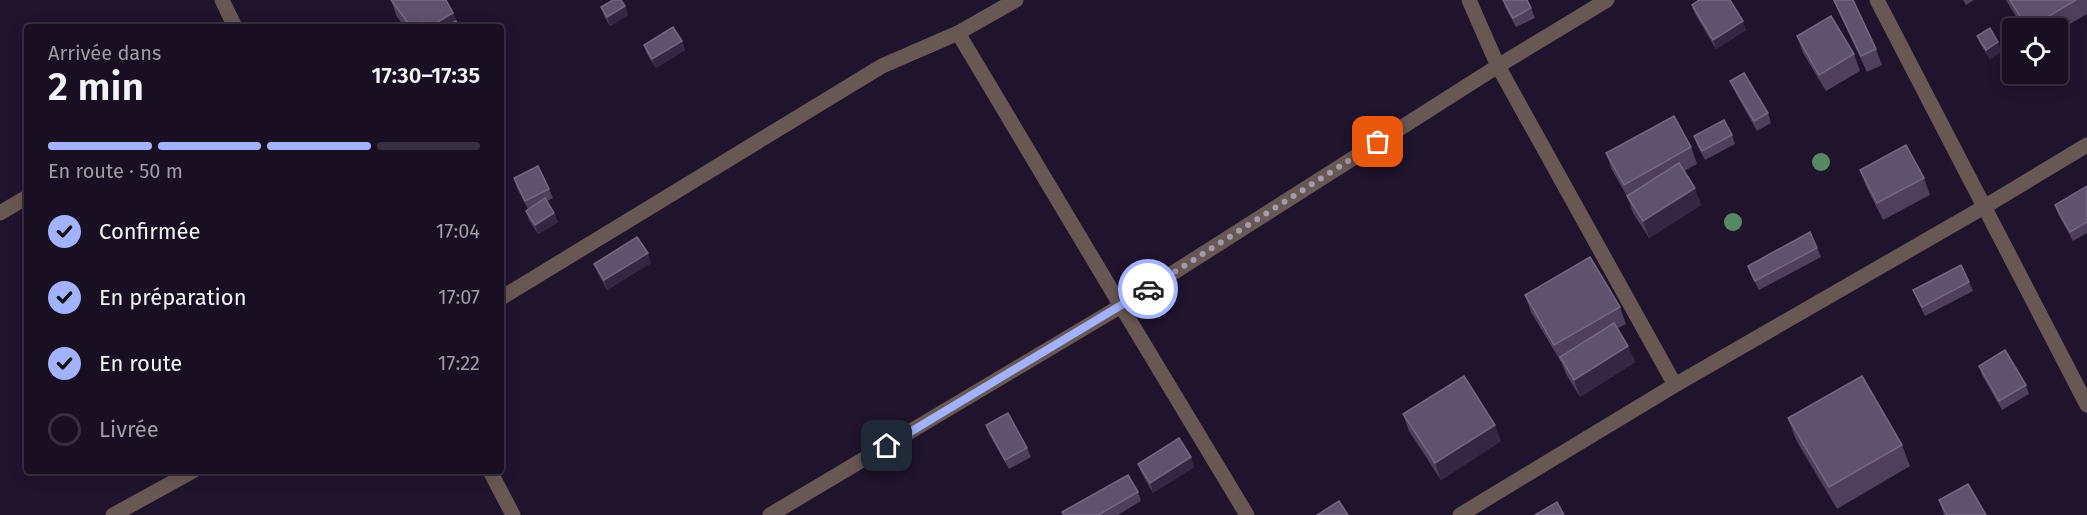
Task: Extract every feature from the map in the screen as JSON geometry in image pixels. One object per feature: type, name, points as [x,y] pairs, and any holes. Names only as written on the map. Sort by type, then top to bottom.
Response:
[{"type":"street","points":[[222,0],[234,24]]},
{"type":"street","points":[[504,296],[882,66],[958,33],[1016,0]]},
{"type":"street","points":[[1468,0],[1498,66],[1675,385]]},
{"type":"street","points":[[770,515],[1120,306],[1606,0]]},
{"type":"street","points":[[1877,0],[2087,405]]},
{"type":"street","points":[[958,33],[1247,515]]},
{"type":"street","points":[[1460,515],[1675,385],[2087,145]]},
{"type":"street","points":[[0,213],[24,199]]},
{"type":"street","points":[[113,515],[188,474]]},
{"type":"street","points":[[492,474],[513,515]]},
{"type":"building","points":[[391,0],[446,0],[453,13],[434,24],[422,22],[409,24]]},
{"type":"building","points":[[613,0],[621,0],[625,6],[607,17],[601,7]]},
{"type":"building","points":[[1503,0],[1527,0],[1531,8],[1513,18]]},
{"type":"building","points":[[1699,0],[1730,0],[1743,21],[1713,40],[1692,5]]},
{"type":"building","points":[[1834,0],[1853,0],[1876,49],[1861,56]]},
{"type":"building","points":[[2010,0],[2076,0],[2046,18],[2021,18]]},
{"type":"building","points":[[1831,16],[1854,54],[1819,75],[1797,36]]},
{"type":"building","points":[[673,27],[682,41],[652,59],[644,45]]},
{"type":"building","points":[[1990,28],[1998,42],[1986,50],[1977,36]]},
{"type":"building","points":[[1744,73],[1768,113],[1754,121],[1730,81]]},
{"type":"building","points":[[1674,116],[1691,147],[1624,185],[1606,153]]},
{"type":"building","points":[[1724,120],[1732,135],[1702,151],[1694,136]]},
{"type":"building","points":[[1906,145],[1924,178],[1877,203],[1860,170]]},
{"type":"building","points":[[1679,163],[1695,188],[1643,221],[1627,196]]},
{"type":"building","points":[[538,166],[549,189],[525,201],[514,178]]},
{"type":"building","points":[[2087,186],[2087,222],[2070,232],[2055,205]]},
{"type":"building","points":[[545,198],[554,213],[535,225],[526,211]]},
{"type":"building","points":[[1810,232],[1817,248],[1755,281],[1748,266]]},
{"type":"building","points":[[637,237],[648,253],[604,280],[594,264]]},
{"type":"building","points":[[1590,257],[1620,307],[1554,345],[1525,295]]},
{"type":"building","points":[[1961,265],[1969,282],[1922,307],[1913,290]]},
{"type":"building","points":[[1614,323],[1628,346],[1574,380],[1560,357]]},
{"type":"building","points":[[2005,350],[2026,385],[1999,401],[1979,366]]},
{"type":"building","points":[[1464,376],[1495,425],[1435,463],[1403,414]]},
{"type":"building","points":[[1862,376],[1902,445],[1829,487],[1788,418]]},
{"type":"building","points":[[1008,413],[1027,448],[1005,460],[986,425]]},
{"type":"building","points":[[1179,438],[1191,457],[1150,483],[1138,464]]},
{"type":"building","points":[[1128,475],[1138,492],[1098,515],[1064,515],[1062,512]]},
{"type":"building","points":[[1968,484],[1986,515],[1947,515],[1939,500]]},
{"type":"building","points":[[1339,501],[1348,515],[1317,515]]},
{"type":"building","points":[[1557,502],[1564,515],[1535,515]]},
{"type":"way so far","points":[[1148,289],[1378,142]]},
{"type":"route","points":[[887,446],[1148,289]]}]
